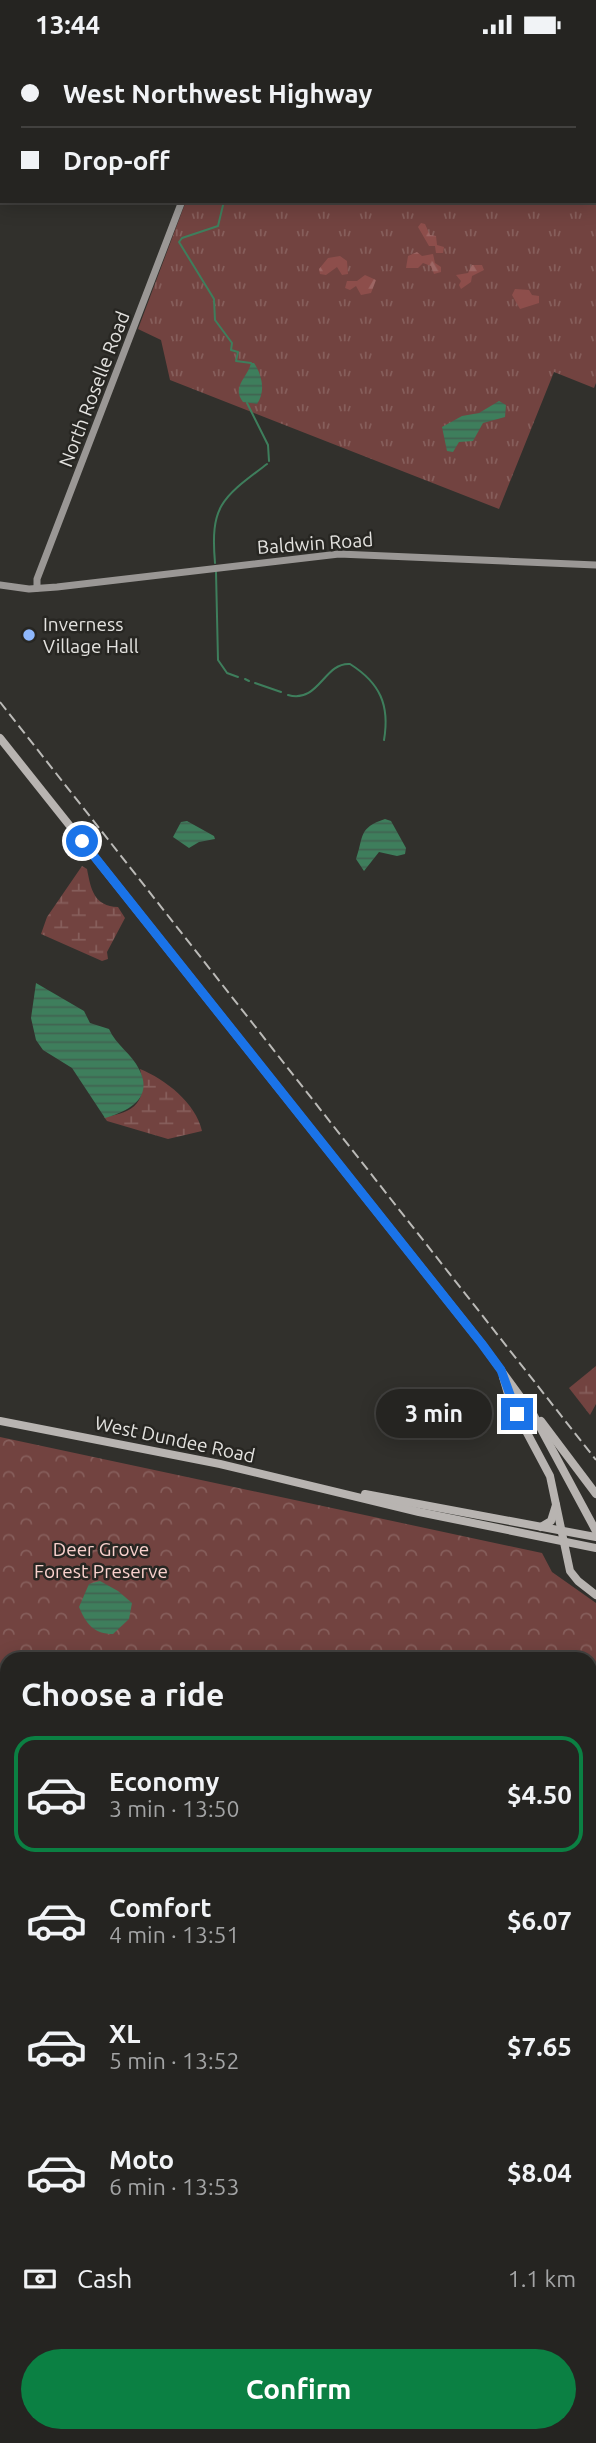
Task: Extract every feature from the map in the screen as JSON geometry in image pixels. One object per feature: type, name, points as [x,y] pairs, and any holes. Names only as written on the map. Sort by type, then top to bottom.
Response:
[{"type":"main road","points":[[0,738],[501,1370],[533,1414],[596,1530]]},
{"type":"main road","points":[[501,1370],[510,1401],[550,1476],[570,1571],[596,1595]]},
{"type":"main road","points":[[533,1414],[548,1428],[596,1494]]},
{"type":"main road","name":"West Dundee Road","points":[[0,1421],[112,1441],[563,1543],[592,1547]]},
{"type":"main road","name":"West Dundee Road","points":[[342,1492],[384,1495],[596,1537]]},
{"type":"main road","points":[[541,1527],[551,1521],[557,1502]]},
{"type":"street","name":"North Roselle Road","points":[[37,588],[37,579],[181,203]]},
{"type":"street","name":"Baldwin Road","points":[[0,585],[37,588],[339,554],[596,565]]},
{"type":"green space","points":[[185,203],[596,203],[596,383],[594,388],[554,372],[499,509],[170,380],[161,340],[138,329]]},
{"type":"green space","points":[[421,223],[425,224],[430,235],[436,236],[437,245],[444,247],[443,253],[436,253],[435,246],[429,246],[418,227]]},
{"type":"green space","points":[[417,252],[422,256],[433,254],[441,272],[434,274],[431,266],[423,263],[418,268],[406,268],[408,256]]},
{"type":"green space","points":[[340,256],[347,261],[348,274],[342,275],[337,267],[326,275],[320,274],[319,269],[328,258]]},
{"type":"green space","points":[[472,265],[482,265],[484,270],[472,276],[471,282],[461,289],[461,281],[456,275],[468,273]]},
{"type":"green space","points":[[365,275],[376,280],[371,293],[361,295],[356,286],[350,290],[345,288],[347,281],[357,281]]},
{"type":"green space","points":[[515,289],[529,290],[532,295],[539,296],[539,303],[520,309],[512,295]]},
{"type":"green space","points":[[82,866],[87,869],[92,890],[99,900],[118,907],[125,918],[107,952],[108,959],[102,961],[41,934],[47,917]]},
{"type":"green space","points":[[140,1069],[178,1093],[193,1111],[202,1131],[168,1139],[107,1121],[104,1117],[124,1112],[137,1103],[142,1089]]},
{"type":"green space","points":[[596,1366],[596,1404],[590,1415],[569,1388]]},
{"type":"green space","name":"Deer Grove Forest Preserve","points":[[0,1437],[542,1553],[552,1572],[596,1603],[596,1652],[0,1652]]},
{"type":"shaded area","points":[[251,363],[257,368],[262,383],[257,404],[243,402],[239,392]]},
{"type":"shaded area","points":[[499,401],[506,405],[505,417],[483,423],[473,441],[459,442],[453,452],[447,451],[442,427],[462,416],[479,413]]},
{"type":"shaded area","points":[[385,819],[391,821],[406,848],[405,854],[397,856],[379,852],[364,871],[356,859],[363,834],[370,826]]},
{"type":"shaded area","points":[[187,821],[215,839],[199,842],[189,848],[173,837],[181,822]]},
{"type":"shaded area","points":[[36,983],[84,1011],[90,1023],[109,1029],[139,1069],[143,1079],[143,1088],[137,1102],[105,1118],[72,1068],[43,1050],[36,1040],[31,1018]]},
{"type":"shaded area","points":[[100,1581],[132,1603],[129,1619],[113,1634],[92,1627],[79,1607],[89,1584]]},
{"type":"waterway","points":[[224,203],[218,226],[182,238],[179,242],[214,299],[215,320],[232,343],[231,350],[238,352],[236,361],[251,363]]},
{"type":"waterway","points":[[247,403],[268,445],[269,461]]},
{"type":"waterway","points":[[215,563],[215,528],[222,505],[229,495],[267,464]]},
{"type":"waterway","points":[[216,572],[218,660],[227,673],[238,677]]},
{"type":"waterway","points":[[288,695],[307,694],[334,669],[350,664],[376,687],[384,706],[384,740]]},
{"type":"waterway","points":[[245,679],[249,681]]},
{"type":"waterway","points":[[255,683],[281,692]]},
{"type":"railway","points":[[0,702],[596,1460]]},
{"type":"place","name":"Inverness Village Hall","points":[[29,635]]},
{"type":"route","points":[[82,841],[482,1344],[501,1370],[510,1401],[517,1414]]}]
